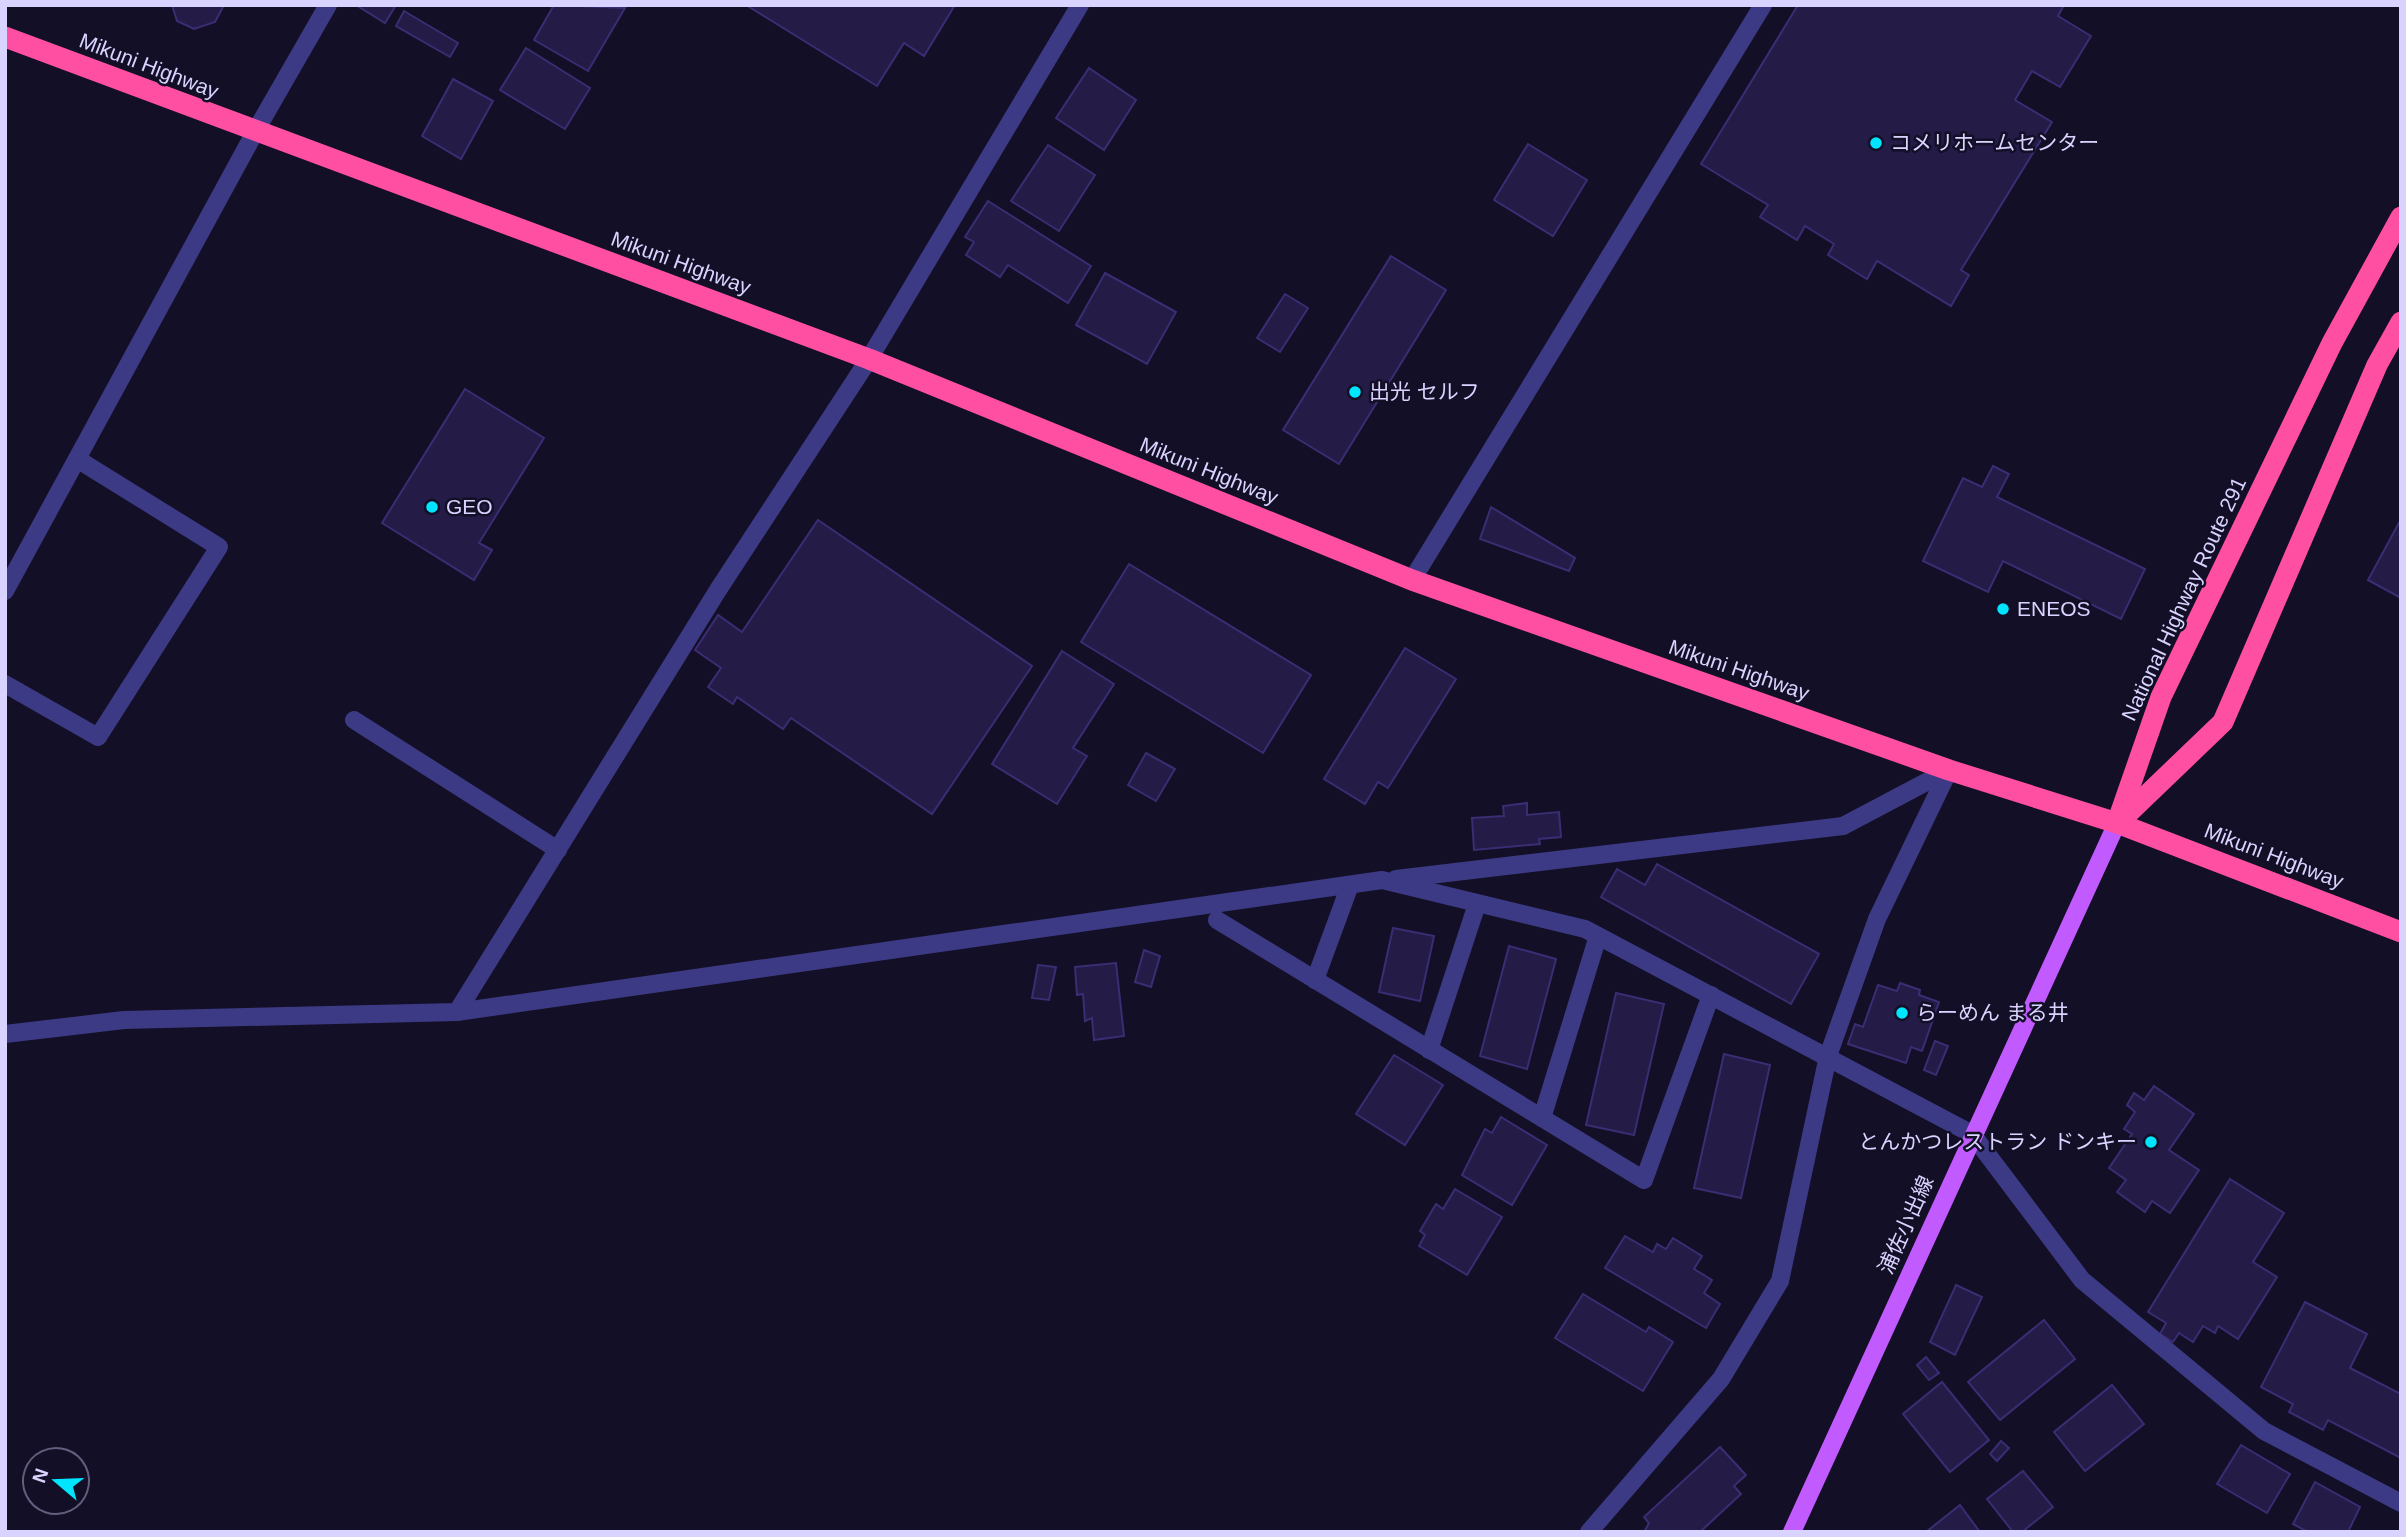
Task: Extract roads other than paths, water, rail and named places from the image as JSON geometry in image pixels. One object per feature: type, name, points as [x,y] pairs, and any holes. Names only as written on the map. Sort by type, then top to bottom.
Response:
[{"type":"highway","name":"Mikuni Highway","points":[[5,37],[869,359],[1412,580],[1949,770],[2117,823],[2401,932]]},
{"type":"highway","name":"National Highway Route 291","points":[[2117,823],[2161,697],[2332,342],[2401,217]]},
{"type":"highway","points":[[2117,823],[2223,722],[2377,365],[2401,322]]},
{"type":"main road","name":"浦佐小出線","points":[[1792,1532],[1972,1134],[2117,823]]},
{"type":"street","points":[[5,591],[255,132],[328,5]]},
{"type":"street","points":[[457,1012],[726,579],[869,359],[1080,5]]},
{"type":"street","points":[[1412,580],[1763,5]]},
{"type":"street","points":[[5,684],[98,737],[219,547],[77,459]]},
{"type":"street","points":[[354,720],[558,850]]},
{"type":"street","points":[[5,1034],[124,1020],[457,1012],[1382,880],[1843,826],[1949,770]]},
{"type":"street","points":[[1589,1532],[1721,1379],[1780,1281],[1828,1056],[1877,919],[1949,770]]},
{"type":"street","points":[[1382,880],[1585,929],[1972,1134],[2082,1280],[2264,1432],[2401,1503]]},
{"type":"street","points":[[1314,979],[1350,885]]},
{"type":"street","points":[[1429,1050],[1478,904]]},
{"type":"street","points":[[1217,920],[1644,1180],[1711,995]]},
{"type":"street","points":[[1542,1118],[1598,936]]},
{"type":"place","name":"コメリホームセンター","points":[[1876,143]]},
{"type":"place","name":"出光 セルフ","points":[[1355,392]]},
{"type":"place","name":"GEO","points":[[432,507]]},
{"type":"place","name":"ENEOS","points":[[2003,609]]},
{"type":"place","name":"らーめん まる井","points":[[1902,1013]]},
{"type":"place","name":"とんかつレストラン ドンキー","points":[[2151,1142]]}]
